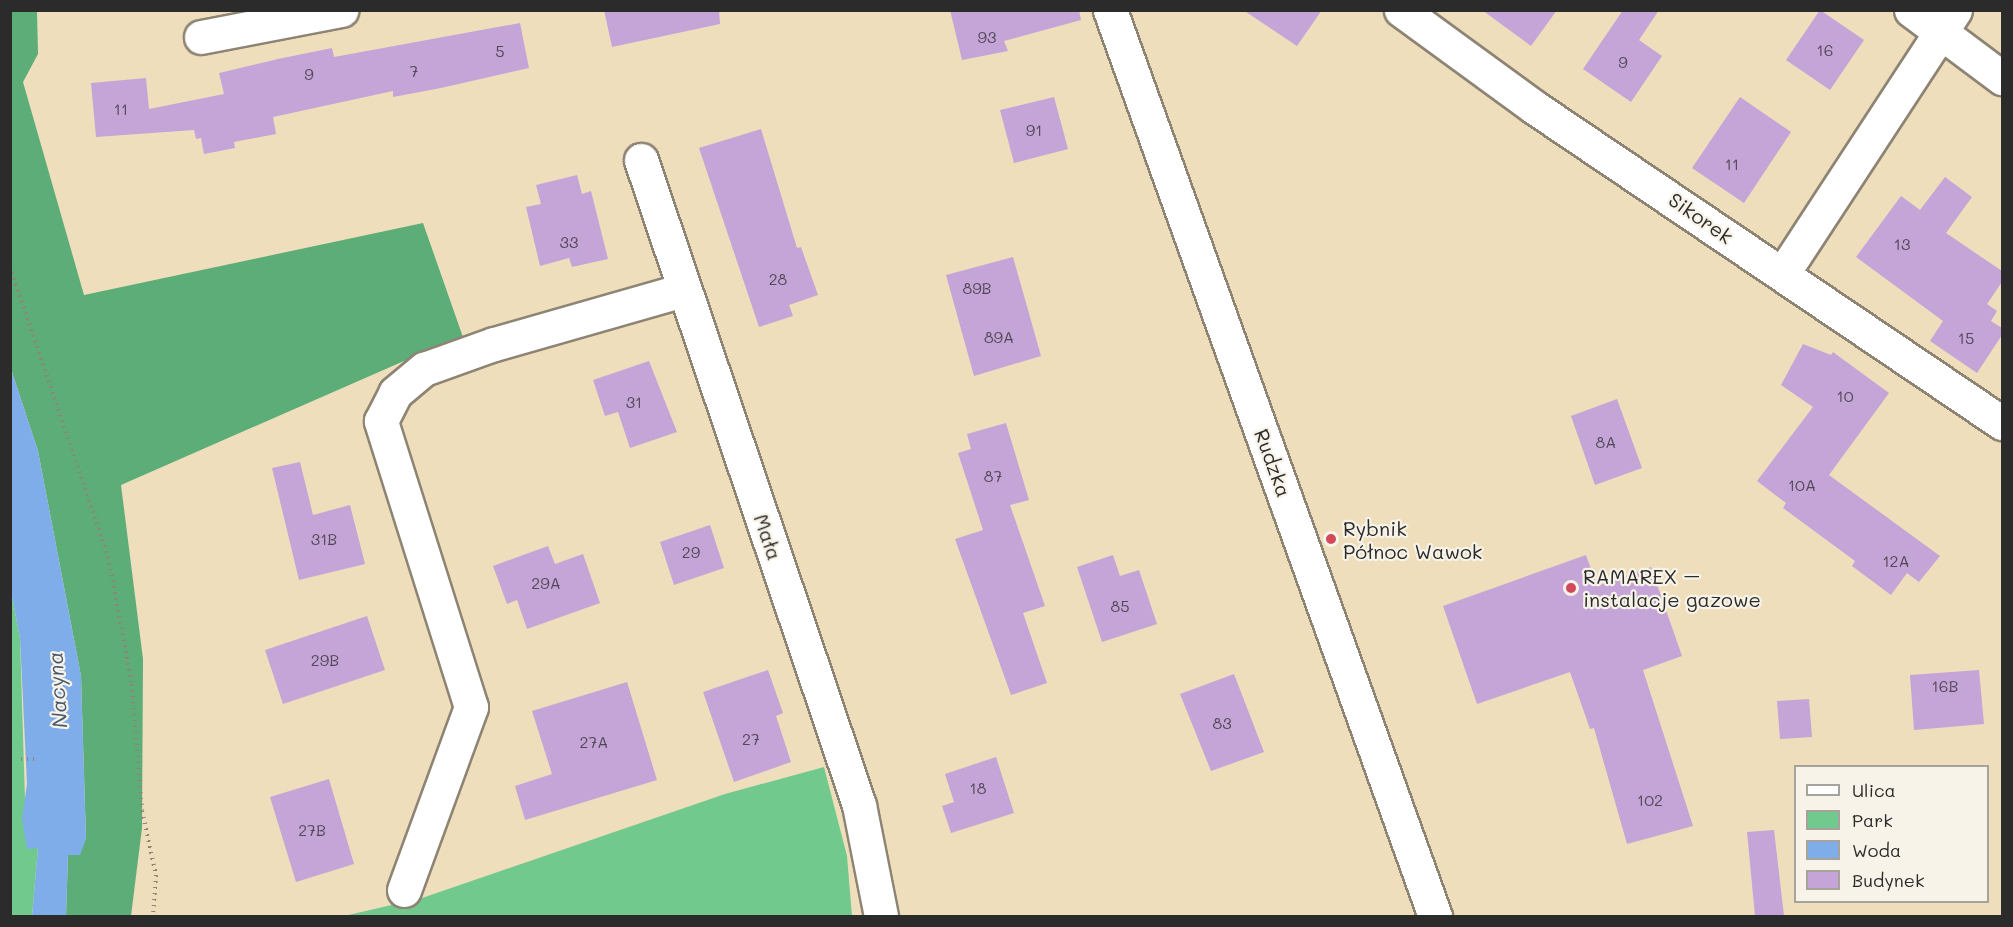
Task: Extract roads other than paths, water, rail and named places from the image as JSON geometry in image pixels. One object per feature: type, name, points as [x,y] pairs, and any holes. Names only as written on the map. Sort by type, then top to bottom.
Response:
[{"type":"street","points":[[201,37],[341,10]]},
{"type":"street","name":"Rudzka","points":[[1110,10],[1435,916]]},
{"type":"street","name":"Sikorek","points":[[1401,10],[1534,107],[2002,423]]},
{"type":"street","points":[[1911,10],[1947,22],[2002,78]]},
{"type":"street","points":[[1783,273],[1947,22]]},
{"type":"street","name":"Mała","points":[[641,160],[859,805],[881,916]]},
{"type":"street","points":[[404,890],[471,707],[381,421],[394,393],[424,369],[494,344],[684,290]]},
{"type":"water","name":"Nacyna","points":[[11,369],[38,451],[81,676],[86,839],[80,855],[68,855],[66,916],[32,916],[38,848],[27,849],[22,819],[27,784],[20,638],[10,586]]},
{"type":"place","name":"Rybnik Północ Wawok","points":[[1331,539]]},
{"type":"place","name":"RAMAREX – instalacje gazowe","points":[[1571,588]]}]
